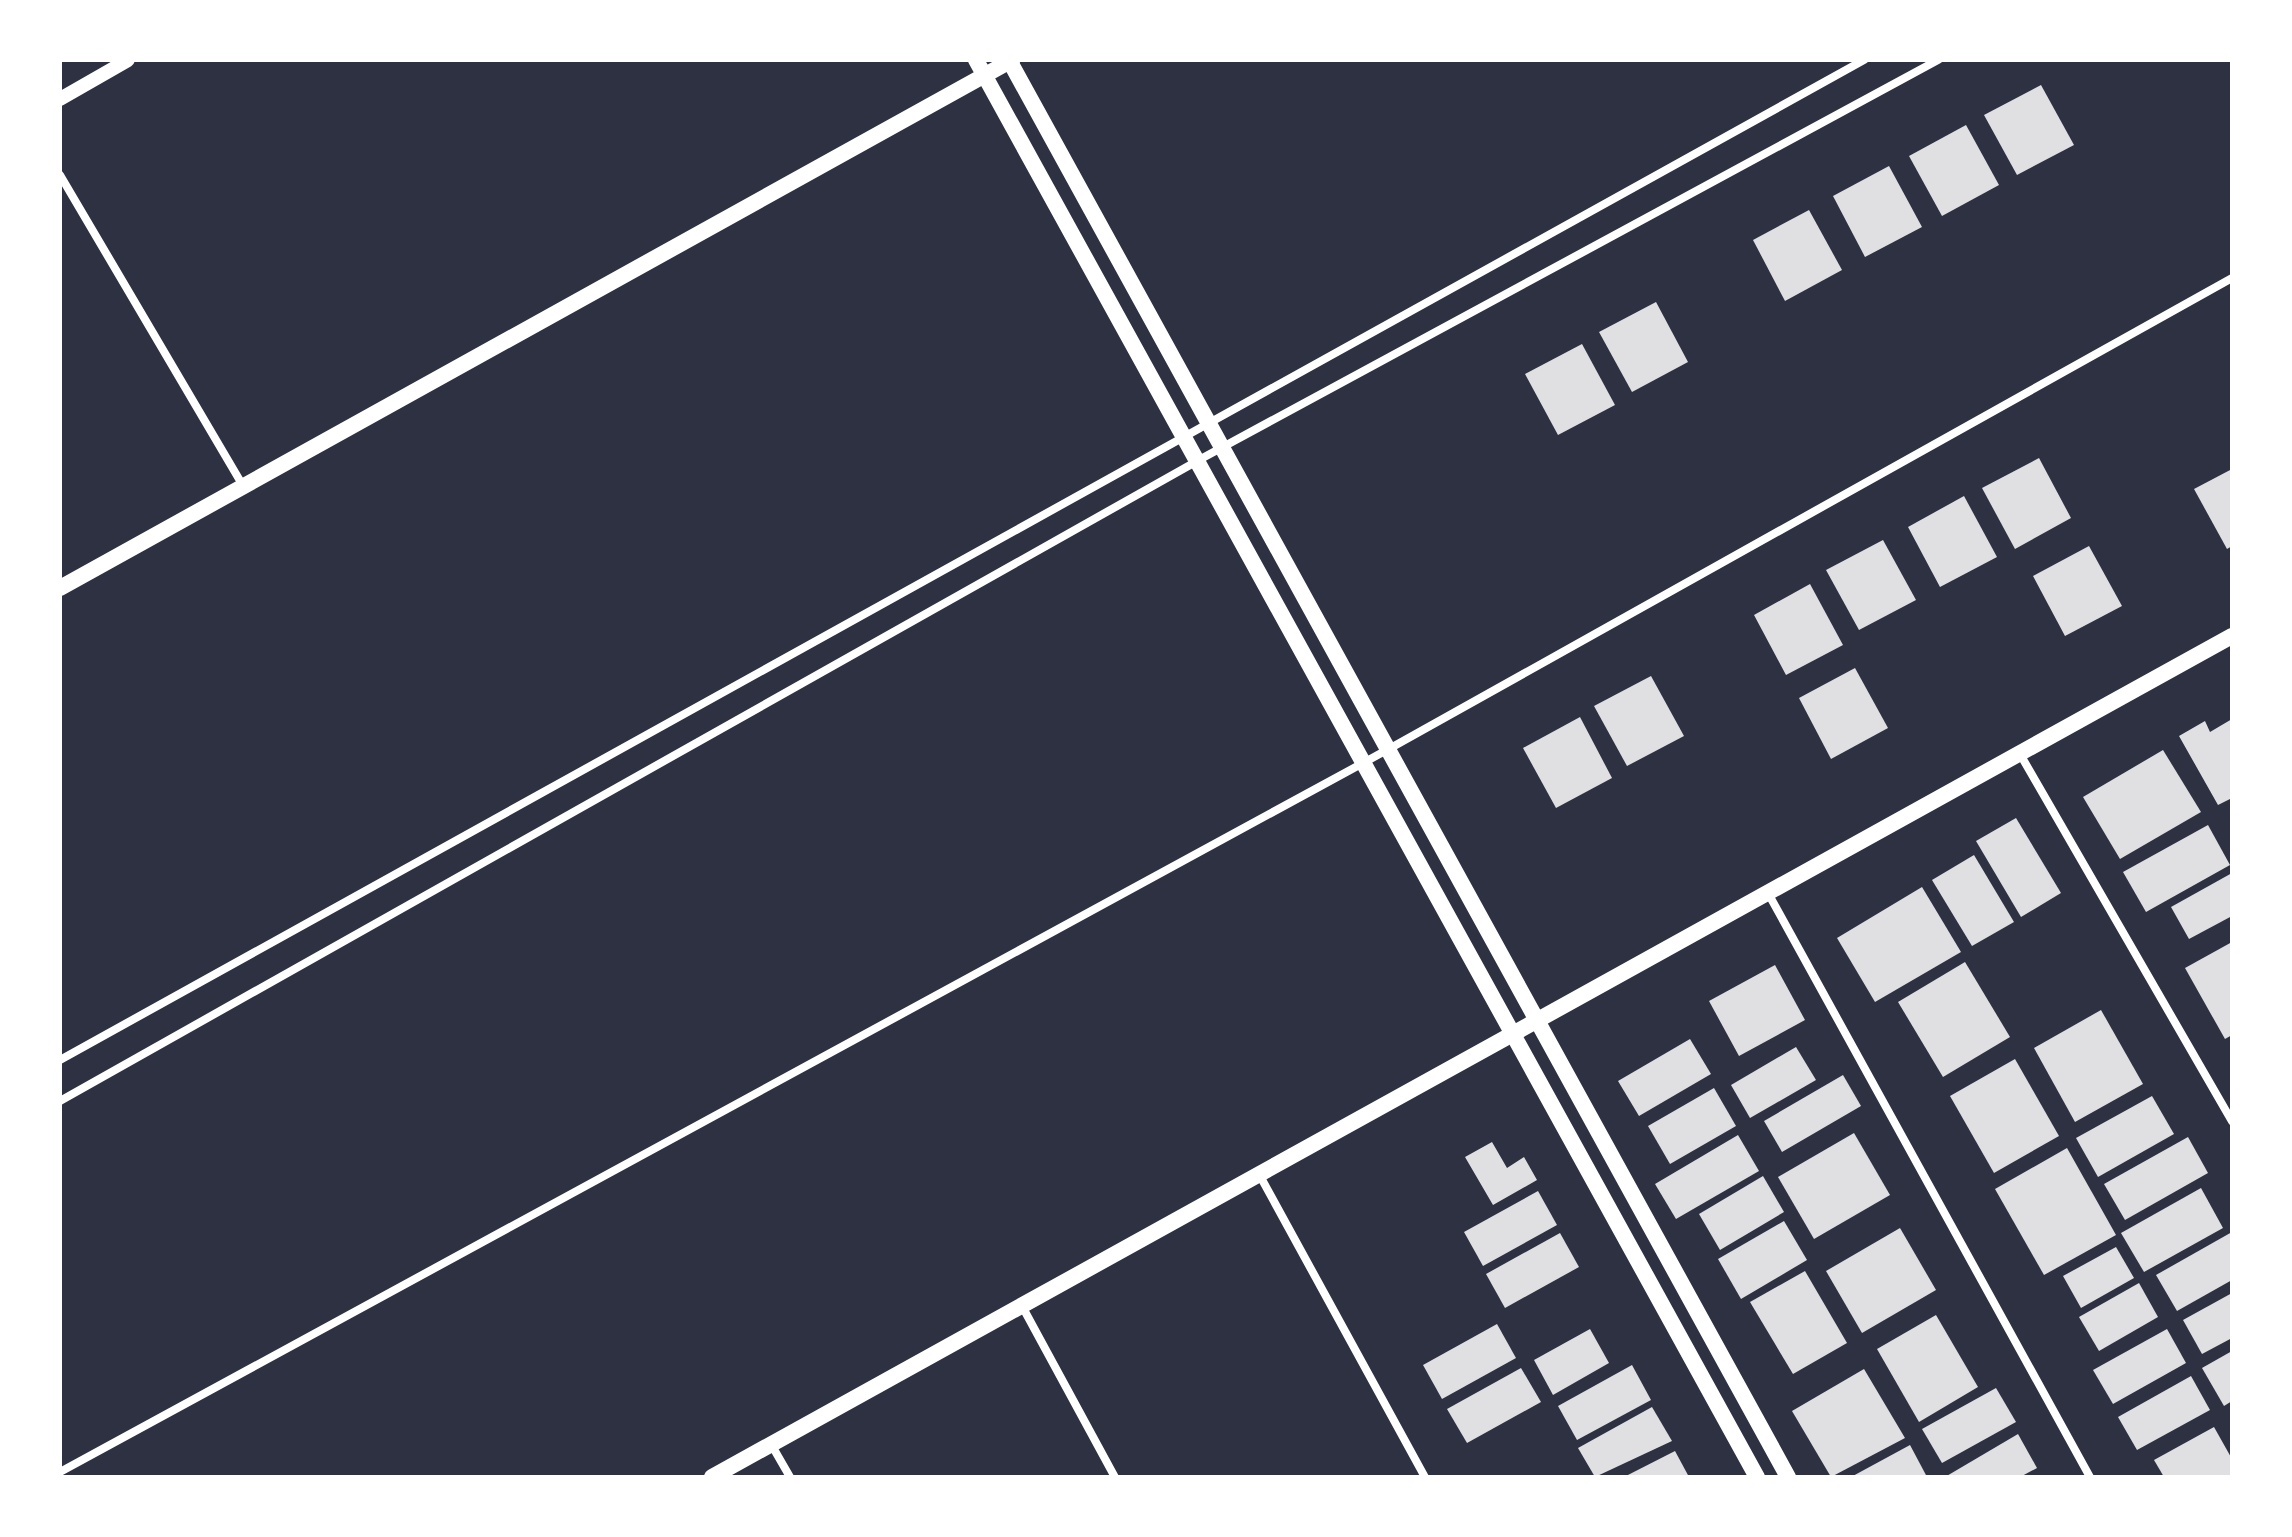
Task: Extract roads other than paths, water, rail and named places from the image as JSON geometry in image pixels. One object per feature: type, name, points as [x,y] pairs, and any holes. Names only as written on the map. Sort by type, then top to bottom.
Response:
[{"type":"main road","points":[[976,60],[1757,1477]]},
{"type":"main road","points":[[60,588],[986,77],[1010,60],[1534,1022],[1788,1477]]},
{"type":"main road","points":[[712,1477],[2232,636]]},
{"type":"street","points":[[60,99],[128,60]]},
{"type":"street","points":[[60,1060],[1183,434],[1864,60]]},
{"type":"street","points":[[60,1101],[1197,461],[1938,60]]},
{"type":"street","points":[[60,175],[244,487]]},
{"type":"street","points":[[60,1472],[1387,750],[2232,278]]},
{"type":"street","points":[[2020,754],[2232,1121]]},
{"type":"street","points":[[1768,893],[2090,1477]]},
{"type":"street","points":[[1259,1174],[1425,1477]]},
{"type":"street","points":[[1022,1306],[1115,1477]]},
{"type":"street","points":[[771,1444],[790,1477]]}]
